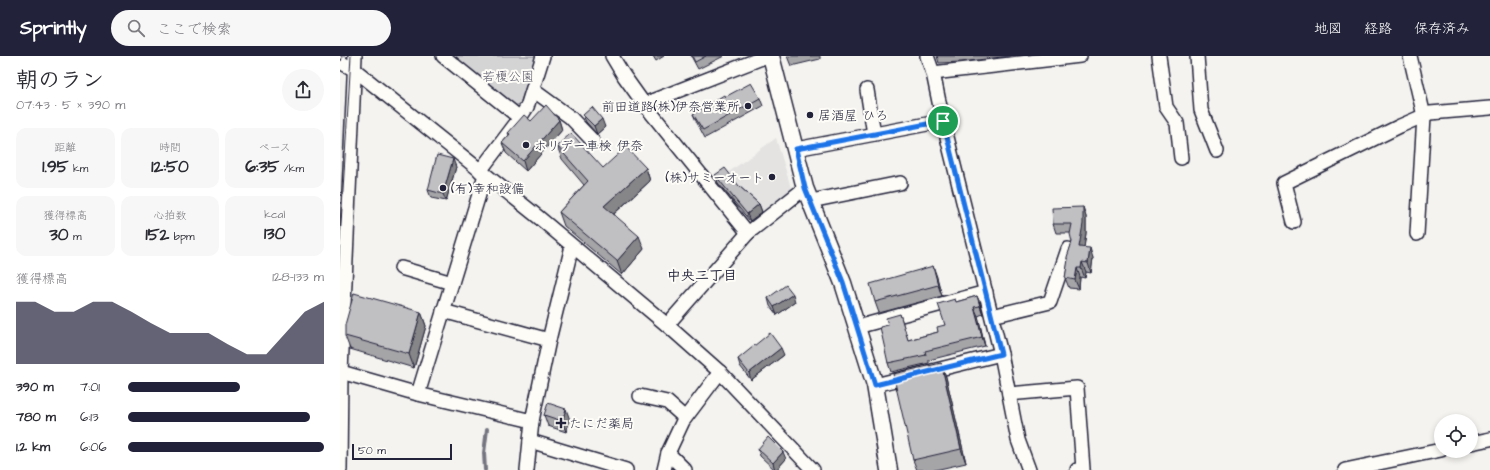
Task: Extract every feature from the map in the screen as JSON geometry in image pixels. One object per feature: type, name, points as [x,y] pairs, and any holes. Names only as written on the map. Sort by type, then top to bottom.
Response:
[{"type":"main road","points":[[771,56],[808,195],[843,282],[875,385],[889,470]]},
{"type":"street","points":[[340,470],[341,372],[356,56]]},
{"type":"street","points":[[443,56],[520,118]]},
{"type":"street","points":[[418,394],[452,283],[482,173],[527,107],[543,56]]},
{"type":"street","points":[[612,56],[644,104],[748,233]]},
{"type":"street","points":[[644,104],[767,56]]},
{"type":"street","points":[[927,56],[933,73],[943,121],[992,316],[1018,440],[1029,470]]},
{"type":"street","points":[[933,73],[1080,56]]},
{"type":"street","points":[[1159,56],[1166,107],[1177,123],[1181,158]]},
{"type":"street","points":[[1197,56],[1201,110],[1217,151]]},
{"type":"street","points":[[1410,56],[1424,116],[1417,234]]},
{"type":"street","points":[[340,62],[355,70],[572,246],[666,325],[720,372],[813,470]]},
{"type":"street","points":[[533,90],[570,117],[593,141]]},
{"type":"street","points":[[867,90],[874,134]]},
{"type":"street","points":[[1294,222],[1284,183],[1430,113],[1490,108]]},
{"type":"street","points":[[796,149],[943,121]]},
{"type":"street","points":[[666,325],[748,233],[808,195],[900,183]]},
{"type":"street","points":[[527,470],[532,421],[549,340],[572,246]]},
{"type":"street","points":[[992,316],[1050,302],[1068,249]]},
{"type":"street","points":[[401,268],[452,283]]},
{"type":"street","points":[[857,327],[986,292]]},
{"type":"street","points":[[443,311],[549,340]]},
{"type":"street","points":[[875,385],[1001,354]]},
{"type":"street","points":[[341,372],[418,394],[532,421]]},
{"type":"street","points":[[664,470],[668,453],[685,418],[720,372]]},
{"type":"street","points":[[1009,394],[1077,388],[1083,469],[1077,470]]},
{"type":"street","points":[[640,396],[667,402],[685,418]]},
{"type":"street","points":[[1478,442],[1490,439]]},
{"type":"street","points":[[530,441],[626,470]]},
{"type":"street","points":[[1344,470],[1434,451]]},
{"type":"street","points":[[668,453],[685,470]]},
{"type":"shaded area","points":[[776,138],[792,191],[754,224],[748,224],[715,182]]},
{"type":"green space","name":"若榎公園","points":[[450,56],[536,56],[520,104],[514,106]]},
{"type":"building","points":[[692,56],[706,56],[695,62]]},
{"type":"building","points":[[751,83],[760,98],[703,130],[693,114],[724,95],[725,97]]},
{"type":"building","points":[[546,105],[559,120],[523,161],[502,143],[510,134],[508,133],[524,115],[531,121]]},
{"type":"building","points":[[592,107],[602,119],[594,126],[583,115]]},
{"type":"building","points":[[571,133],[603,168],[626,147],[646,168],[604,206],[639,236],[617,261],[559,212],[588,181],[557,146]]},
{"type":"building","points":[[437,155],[453,159],[443,194],[428,190]]},
{"type":"building","points":[[725,168],[739,186],[759,204],[747,214],[715,175]]},
{"type":"building","points":[[1083,207],[1083,224],[1079,247],[1090,248],[1088,263],[1082,262],[1081,268],[1077,268],[1075,280],[1065,278],[1067,257],[1072,242],[1070,234],[1072,224],[1053,224],[1052,208]]},
{"type":"building","points":[[933,266],[938,285],[875,302],[870,284]]},
{"type":"building","points":[[786,285],[793,294],[774,307],[768,298]]},
{"type":"building","points":[[354,293],[421,312],[409,354],[345,336],[345,325]]},
{"type":"building","points":[[977,296],[980,306],[974,307],[982,337],[925,351],[926,355],[888,363],[880,327],[888,325],[886,318],[900,314],[908,340],[938,332],[937,327],[945,325],[938,304],[955,299],[956,302]]},
{"type":"building","points":[[770,333],[781,348],[749,373],[738,359]]},
{"type":"building","points":[[941,363],[961,449],[913,460],[893,374]]},
{"type":"building","points":[[548,403],[566,409],[562,421],[544,415]]},
{"type":"building","points":[[768,437],[783,452],[773,463],[758,449]]},
{"type":"waterway","points":[[485,470],[484,453],[487,429]]},
{"type":"tram line","points":[[340,241],[351,56]]},
{"type":"place","name":"前田道路(株)伊奈営業所","points":[[748,106]]},
{"type":"place","name":"居酒屋 ひろ","points":[[810,115]]},
{"type":"place","name":"ホリデー車検 伊奈","points":[[526,145]]},
{"type":"place","name":"(株)サミーオート","points":[[772,177]]},
{"type":"place","name":"(有)幸和設備","points":[[443,188]]},
{"type":"place","name":"たにだ薬局","points":[[561,423]]},
{"type":"district","name":"中央二丁目","points":[[702,275]]},
{"type":"route","points":[[943,121],[1001,354],[875,385],[843,282],[805,188],[796,149],[943,121]]}]
